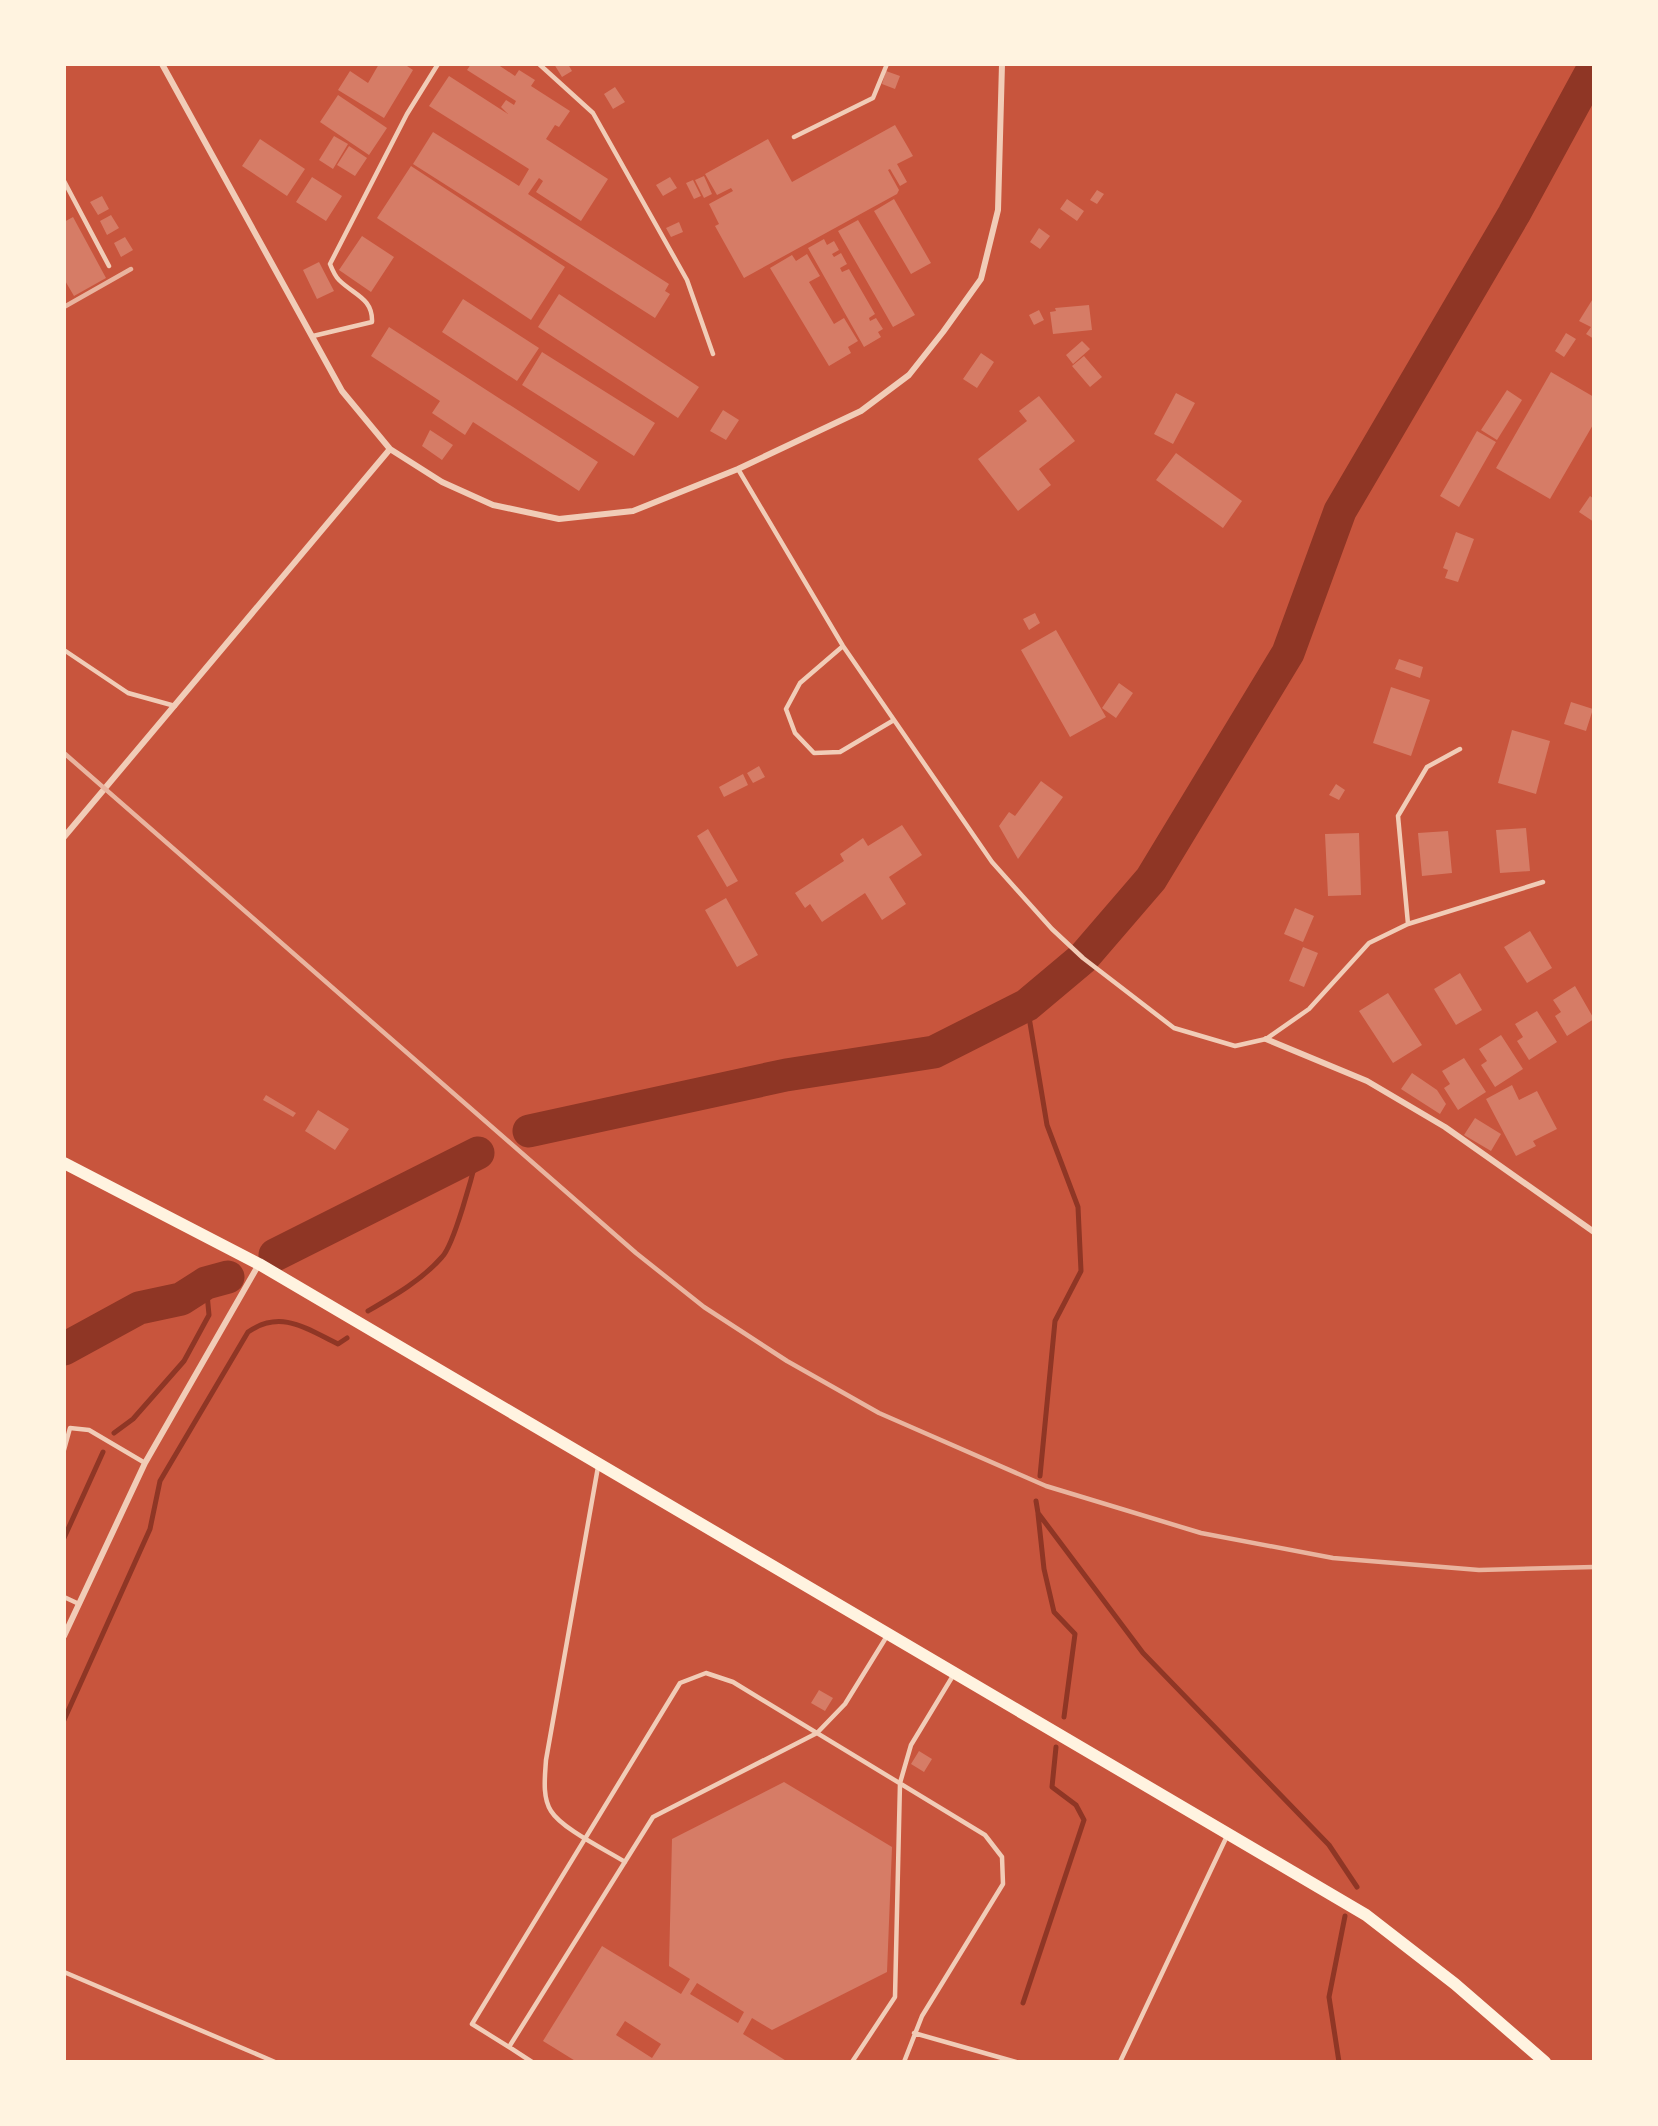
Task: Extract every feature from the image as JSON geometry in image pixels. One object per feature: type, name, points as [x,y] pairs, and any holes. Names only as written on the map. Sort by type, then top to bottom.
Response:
[{"type":"main road","points":[[64,1163],[259,1264],[1366,1916],[1455,1984],[1545,2061]]},
{"type":"street","points":[[162,64],[342,391],[390,449],[442,482],[493,505],[559,519],[633,511],[738,470],[861,411],[909,375],[981,279],[998,210],[1002,64]]},
{"type":"street","points":[[64,837],[390,449]]},
{"type":"street","points":[[1266,1039],[1367,1081],[1445,1127],[1593,1232]]},
{"type":"street","points":[[64,1636],[145,1463],[259,1264]]},
{"type":"lane","points":[[313,336],[372,322],[372,310],[367,301],[338,279],[330,264],[407,114],[438,64]]},
{"type":"lane","points":[[539,64],[593,113],[687,280],[713,354]]},
{"type":"lane","points":[[794,137],[873,98],[887,64]]},
{"type":"lane","points":[[64,181],[110,266]]},
{"type":"lane","points":[[738,470],[843,646],[992,862],[1052,929],[1083,957],[1174,1028],[1235,1046],[1266,1039],[1309,1009],[1369,943],[1408,924],[1543,882]]},
{"type":"lane","points":[[843,646],[800,683],[786,709],[795,733],[814,753],[840,752],[894,720]]},
{"type":"lane","points":[[64,650],[128,693],[175,706]]},
{"type":"lane","points":[[1408,924],[1398,816],[1427,767],[1460,749]]},
{"type":"lane","points":[[64,1450],[70,1428],[89,1430],[145,1463]]},
{"type":"lane","points":[[599,1464],[548,1749],[545,1778],[551,1811],[566,1825],[625,1862]]},
{"type":"lane","points":[[64,1597],[79,1604]]},
{"type":"lane","points":[[509,2047],[653,1817],[817,1733],[845,1704],[889,1634]]},
{"type":"lane","points":[[532,2061],[472,2024],[680,1683],[705,1673],[733,1682],[985,1835],[1002,1857],[1003,1884],[922,2016],[904,2061]]},
{"type":"lane","points":[[852,2061],[895,1997],[900,1783],[911,1745],[954,1673]]},
{"type":"lane","points":[[1120,2061],[1228,1833]]},
{"type":"lane","points":[[64,1972],[275,2061]]},
{"type":"lane","points":[[914,2033],[1016,2061]]},
{"type":"building","points":[[379,64],[404,64],[413,70],[384,118],[338,90],[350,71],[368,83]]},
{"type":"building","points":[[471,64],[497,64],[515,76],[519,70],[535,80],[531,86],[570,111],[559,127],[555,125],[546,139],[608,179],[581,221],[536,192],[543,181],[539,178],[528,194],[669,284],[665,291],[670,294],[655,318],[413,164],[433,132],[519,186],[529,169],[429,106],[449,76],[508,114],[501,107],[506,100],[514,105],[516,101],[467,70]]},
{"type":"building","points":[[554,64],[568,64],[572,71],[562,77]]},
{"type":"building","points":[[886,71],[900,76],[895,89],[882,84]]},
{"type":"building","points":[[615,87],[625,102],[613,109],[604,94]]},
{"type":"building","points":[[338,95],[387,128],[369,155],[320,122]]},
{"type":"building","points":[[895,125],[913,156],[897,164],[907,182],[900,186],[890,169],[888,170],[899,190],[897,194],[744,278],[715,226],[719,224],[709,204],[733,191],[731,188],[717,195],[705,174],[768,139],[792,182]]},
{"type":"building","points":[[334,136],[348,144],[333,169],[319,160]]},
{"type":"building","points":[[260,139],[305,169],[287,196],[242,166]]},
{"type":"building","points":[[349,146],[367,158],[355,176],[337,165]]},
{"type":"building","points":[[411,166],[565,267],[531,320],[377,218]]},
{"type":"building","points":[[704,176],[712,194],[704,198],[695,180]]},
{"type":"building","points":[[312,177],[342,196],[326,221],[296,202]]},
{"type":"building","points":[[670,177],[677,188],[663,196],[656,185]]},
{"type":"building","points":[[693,180],[701,196],[694,199],[686,183]]},
{"type":"building","points":[[1097,190],[1104,194],[1097,204],[1090,200]]},
{"type":"building","points":[[102,196],[109,209],[98,215],[90,202]]},
{"type":"building","points":[[894,199],[931,263],[911,274],[874,211]]},
{"type":"building","points":[[1067,199],[1084,211],[1077,221],[1060,209]]},
{"type":"building","points":[[111,215],[119,228],[107,235],[100,221]]},
{"type":"building","points":[[73,217],[106,278],[74,296],[64,279],[64,222]]},
{"type":"building","points":[[858,220],[915,315],[893,327],[838,231]]},
{"type":"building","points":[[679,222],[683,232],[671,237],[666,228]]},
{"type":"building","points":[[1039,228],[1050,236],[1040,249],[1030,242]]},
{"type":"building","points":[[362,236],[394,257],[371,292],[339,270]]},
{"type":"building","points":[[125,237],[133,250],[121,257],[114,243]]},
{"type":"building","points":[[824,239],[827,245],[834,241],[839,250],[832,254],[834,257],[841,253],[847,264],[840,268],[842,272],[849,269],[875,314],[869,318],[870,321],[876,318],[883,329],[878,332],[881,337],[864,347],[808,248]]},
{"type":"building","points":[[807,254],[820,276],[809,282],[834,324],[844,318],[858,341],[848,347],[851,353],[829,366],[770,268],[792,255],[796,261]]},
{"type":"building","points":[[319,262],[334,291],[317,299],[303,270]]},
{"type":"building","points":[[559,294],[699,387],[678,418],[538,327]]},
{"type":"building","points":[[1594,297],[1594,339],[1586,334],[1591,327],[1579,321]]},
{"type":"building","points":[[463,299],[539,348],[517,381],[442,332]]},
{"type":"building","points":[[1089,305],[1092,330],[1053,334],[1050,312],[1056,311],[1055,308]]},
{"type":"building","points":[[1039,310],[1044,320],[1034,325],[1029,315]]},
{"type":"building","points":[[389,327],[598,462],[579,491],[473,422],[465,435],[432,413],[440,401],[371,356]]},
{"type":"building","points":[[1566,333],[1576,339],[1564,357],[1555,351]]},
{"type":"building","points":[[1082,341],[1090,349],[1073,364],[1066,355]]},
{"type":"building","points":[[542,352],[655,423],[634,456],[522,385]]},
{"type":"building","points":[[981,353],[994,362],[977,388],[963,379]]},
{"type":"building","points":[[1084,356],[1102,377],[1090,387],[1072,366]]},
{"type":"building","points":[[1551,372],[1594,397],[1594,423],[1550,499],[1496,468]]},
{"type":"building","points":[[1507,390],[1522,400],[1497,440],[1481,430]]},
{"type":"building","points":[[1176,393],[1195,403],[1173,444],[1154,434]]},
{"type":"building","points":[[1039,396],[1075,441],[1039,469],[1051,485],[1018,511],[978,459],[1027,421],[1019,411]]},
{"type":"building","points":[[723,410],[739,420],[726,440],[710,431]]},
{"type":"building","points":[[430,430],[453,445],[442,460],[422,446]]},
{"type":"building","points":[[1477,431],[1496,442],[1459,507],[1440,496]]},
{"type":"building","points":[[1176,453],[1242,501],[1223,528],[1156,480]]},
{"type":"building","points":[[1590,496],[1594,499],[1594,522],[1579,512]]},
{"type":"building","points":[[1456,532],[1474,539],[1458,582],[1445,578],[1448,570],[1443,568]]},
{"type":"building","points":[[1035,613],[1040,623],[1029,630],[1023,619]]},
{"type":"building","points":[[1056,630],[1106,717],[1070,737],[1021,650]]},
{"type":"building","points":[[1399,659],[1423,667],[1420,678],[1395,669]]},
{"type":"building","points":[[1119,683],[1133,693],[1116,718],[1102,708]]},
{"type":"building","points":[[1391,687],[1430,700],[1411,756],[1373,743]]},
{"type":"building","points":[[1571,702],[1593,709],[1586,731],[1564,724]]},
{"type":"building","points":[[1512,730],[1550,741],[1536,794],[1498,783]]},
{"type":"building","points":[[759,766],[765,777],[753,783],[747,773]]},
{"type":"building","points":[[743,774],[748,785],[724,797],[719,787]]},
{"type":"building","points":[[1041,781],[1063,797],[1018,859],[999,826],[1009,812],[1015,816]]},
{"type":"building","points":[[1336,784],[1345,790],[1339,800],[1329,795]]},
{"type":"building","points":[[902,825],[922,855],[889,877],[906,904],[882,920],[865,893],[822,922],[810,904],[805,908],[795,893],[844,861],[840,854],[863,838],[868,846]]},
{"type":"building","points":[[1526,828],[1530,871],[1500,873],[1496,830]]},
{"type":"building","points":[[708,829],[738,881],[727,887],[697,836]]},
{"type":"building","points":[[1448,831],[1452,873],[1422,876],[1418,833]]},
{"type":"building","points":[[1359,833],[1361,895],[1328,896],[1325,834]]},
{"type":"building","points":[[726,898],[758,955],[737,967],[705,910]]},
{"type":"building","points":[[1295,908],[1314,916],[1303,942],[1284,934]]},
{"type":"building","points":[[1530,931],[1552,968],[1527,983],[1504,947]]},
{"type":"building","points":[[1303,947],[1318,953],[1304,987],[1289,981]]},
{"type":"building","points":[[1460,973],[1482,1010],[1456,1025],[1434,989]]},
{"type":"building","points":[[1575,986],[1594,1019],[1567,1036],[1555,1016],[1561,1012],[1553,1000]]},
{"type":"building","points":[[1388,993],[1422,1045],[1393,1063],[1359,1011]]},
{"type":"building","points":[[1537,1011],[1557,1042],[1529,1060],[1517,1041],[1523,1037],[1515,1024]]},
{"type":"building","points":[[1501,1035],[1523,1069],[1495,1087],[1481,1065],[1487,1061],[1479,1049]]},
{"type":"building","points":[[1464,1058],[1486,1092],[1458,1110],[1444,1088],[1450,1084],[1442,1071]]},
{"type":"building","points":[[1412,1073],[1437,1090],[1446,1104],[1440,1114],[1401,1089]]},
{"type":"building","points":[[1512,1085],[1519,1100],[1537,1091],[1557,1129],[1533,1141],[1536,1146],[1516,1156],[1486,1099]]},
{"type":"building","points":[[266,1095],[296,1113],[293,1117],[263,1100]]},
{"type":"building","points":[[318,1110],[349,1129],[335,1150],[305,1131]]},
{"type":"building","points":[[1475,1118],[1501,1134],[1491,1151],[1464,1135]]},
{"type":"building","points":[[819,1690],[833,1698],[825,1711],[811,1703]]},
{"type":"building","points":[[919,1751],[932,1759],[924,1772],[911,1764]]},
{"type":"building","points":[[784,1782],[892,1847],[887,1972],[772,2030],[752,2018],[743,2034],[788,2062],[577,2062],[543,2041],[602,1946],[681,1994],[690,1979],[669,1966],[672,1839]],"holes":[[[697,1983],[744,2012],[738,2023],[690,1994]],[[625,2021],[661,2044],[652,2058],[616,2035]]]},
{"type":"waterway","points":[[529,1131],[786,1075],[934,1052],[1027,1005],[1083,958],[1151,879],[1288,653],[1340,511],[1514,214],[1594,67]]},
{"type":"waterway","points":[[1027,1005],[1047,1125],[1078,1207],[1081,1271],[1055,1321],[1040,1476]]},
{"type":"waterway","points":[[368,1311],[417,1280],[447,1250],[468,1192],[478,1153]]},
{"type":"waterway","points":[[275,1255],[478,1153]]},
{"type":"waterway","points":[[64,1349],[139,1308],[181,1299],[206,1283],[228,1277]]},
{"type":"waterway","points":[[114,1433],[133,1419],[184,1361],[209,1315],[206,1283]]},
{"type":"waterway","points":[[64,1720],[150,1529],[160,1481],[248,1332],[260,1325],[283,1322],[305,1328],[338,1344],[347,1338]]},
{"type":"waterway","points":[[64,1538],[103,1452]]},
{"type":"waterway","points":[[1036,1501],[1038,1513],[1143,1653],[1329,1845],[1357,1887]]},
{"type":"waterway","points":[[1038,1514],[1044,1569],[1054,1612],[1075,1634],[1064,1717]]},
{"type":"waterway","points":[[1023,2003],[1084,1820],[1076,1805],[1052,1787],[1056,1747]]},
{"type":"waterway","points":[[1339,2062],[1329,1997],[1345,1916]]},
{"type":"railway","points":[[64,307],[131,269]]},
{"type":"railway","points":[[64,753],[636,1253],[704,1307],[787,1361],[879,1413],[1046,1486],[1201,1533],[1333,1558],[1479,1570],[1594,1567]]}]
